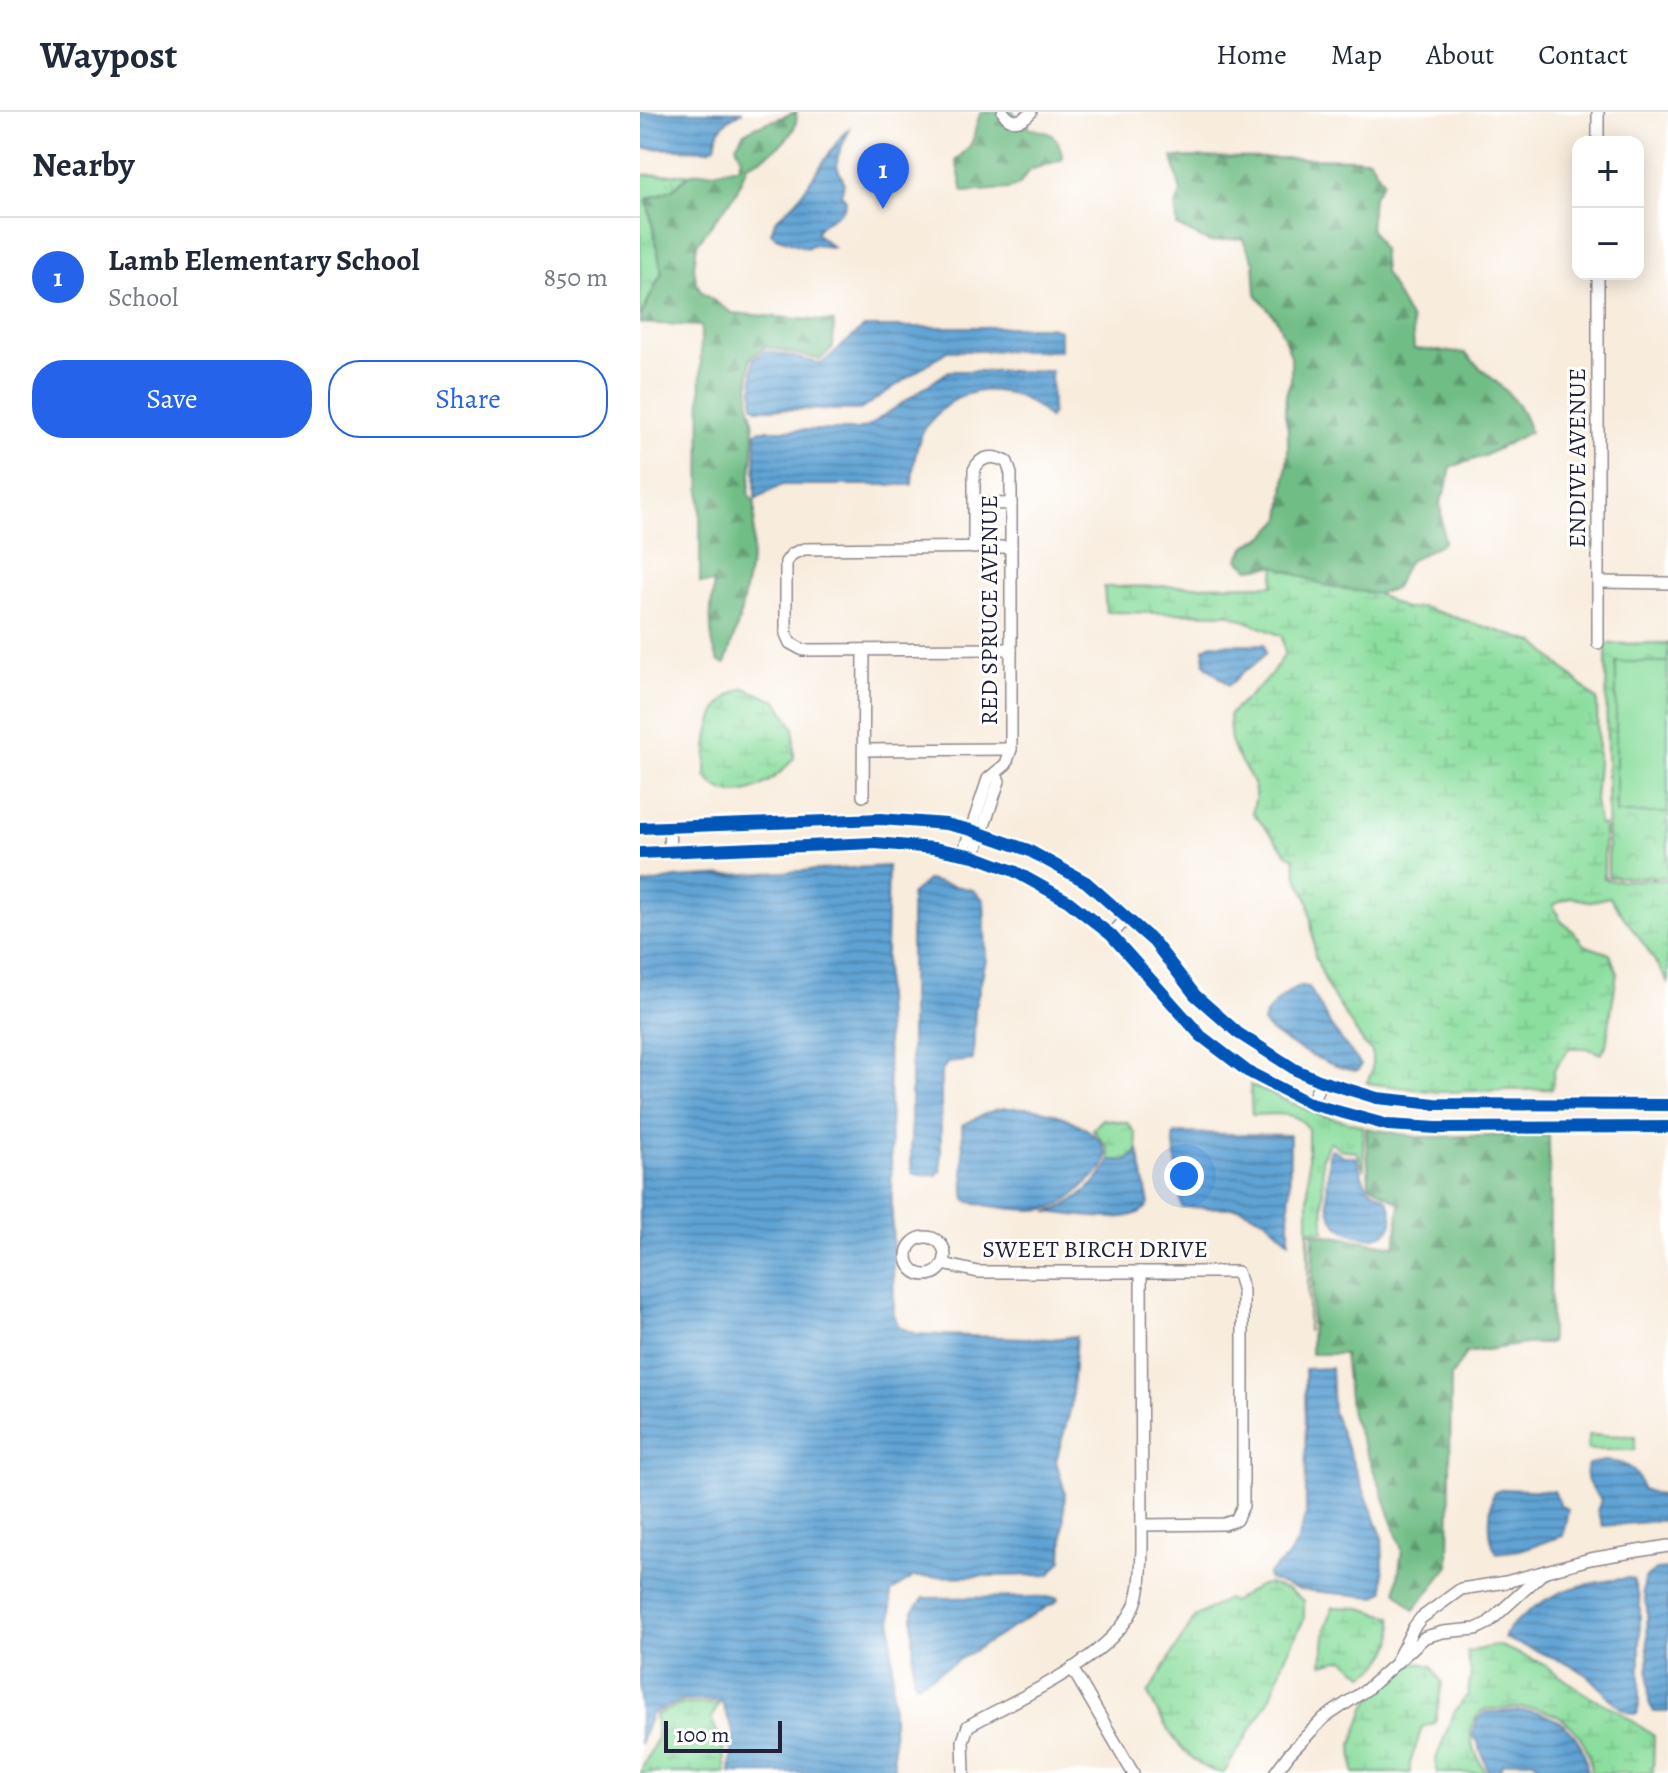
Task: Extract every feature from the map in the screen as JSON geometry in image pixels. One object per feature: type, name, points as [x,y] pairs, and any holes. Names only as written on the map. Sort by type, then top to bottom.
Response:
[{"type":"street","points":[[1003,112],[1015,122],[1024,120],[1031,112]]},
{"type":"street","points":[[1598,112],[1598,136]]},
{"type":"street","name":"ENDIVE AVENUE","points":[[1598,280],[1598,643]]},
{"type":"street","name":"RED SPRUCE AVENUE","points":[[968,855],[988,794],[999,781],[996,775],[1006,764],[1011,749],[1011,474],[1007,462],[998,457],[986,457],[974,470],[974,548]]},
{"type":"street","points":[[974,503],[1011,504]]},
{"type":"street","points":[[1011,547],[804,549],[792,554],[786,562],[786,634],[790,643],[803,650],[1011,649]]},
{"type":"street","points":[[1599,582],[1668,583]]},
{"type":"street","points":[[863,796],[864,650]]},
{"type":"street","points":[[864,750],[1011,749]]},
{"type":"street","points":[[640,828],[881,819],[946,824],[976,832],[1028,850],[1086,882],[1154,942],[1195,995],[1238,1033],[1296,1070],[1321,1081],[1377,1098],[1435,1104],[1668,1105]]},
{"type":"street","points":[[669,826],[670,850]]},
{"type":"street","points":[[640,853],[875,843],[933,848],[968,855],[1014,871],[1068,901],[1111,935],[1201,1036],[1247,1071],[1311,1104],[1388,1125],[1437,1128],[1668,1127]]},
{"type":"street","points":[[1111,935],[1128,917]]},
{"type":"street","points":[[1311,1104],[1321,1081]]},
{"type":"street","name":"SWEET BIRCH DRIVE","points":[[943,1264],[978,1272],[1237,1272],[1241,1280],[1243,1506],[1236,1520],[1224,1524],[1142,1525]]},
{"type":"street","points":[[964,1773],[963,1741],[968,1726],[1105,1646],[1133,1609],[1140,1586],[1142,1525],[1141,1272]]},
{"type":"street","points":[[1392,1668],[1421,1618],[1461,1589],[1506,1582],[1590,1559],[1668,1546]]},
{"type":"street","points":[[1275,1773],[1324,1718],[1366,1690],[1425,1637],[1476,1629],[1488,1623],[1545,1571]]},
{"type":"street","points":[[1438,1608],[1443,1632]]},
{"type":"street","points":[[1072,1668],[1133,1773]]},
{"type":"green space","points":[[796,112],[796,121],[788,137],[773,151],[747,165],[736,193],[697,244],[694,267],[701,292],[732,313],[834,322],[833,347],[821,359],[765,347],[750,358],[749,405],[754,435],[749,495],[755,503],[752,555],[739,621],[725,664],[719,662],[714,650],[711,616],[713,583],[700,583],[701,326],[640,323],[662,272],[647,199],[673,189],[691,173],[738,167],[741,157],[736,145],[744,133]]},
{"type":"green space","points":[[981,112],[1013,112],[1029,127],[1052,135],[1063,159],[1030,170],[1019,185],[1009,189],[963,192],[956,160],[972,142]]},
{"type":"green space","points":[[1172,157],[1369,159],[1383,181],[1373,198],[1370,228],[1382,249],[1384,272],[1412,322],[1414,349],[1465,353],[1511,396],[1524,417],[1530,432],[1484,456],[1451,467],[1440,502],[1444,542],[1408,562],[1394,589],[1377,594],[1360,593],[1326,586],[1275,566],[1249,569],[1238,559],[1247,545],[1265,536],[1281,519],[1288,454],[1285,414],[1286,394],[1291,380],[1291,356],[1277,320],[1256,294],[1254,262],[1242,238],[1209,242],[1177,226],[1176,205],[1181,192]]},
{"type":"green space","points":[[690,174],[673,189],[647,199],[662,272],[640,318],[640,175]]},
{"type":"green space","points":[[1275,566],[1326,586],[1377,594],[1405,609],[1422,607],[1536,643],[1597,700],[1595,801],[1599,825],[1604,825],[1604,877],[1607,880],[1668,880],[1668,983],[1609,897],[1590,902],[1571,897],[1553,905],[1561,921],[1584,945],[1610,954],[1617,973],[1606,1046],[1601,1054],[1587,1048],[1569,1048],[1554,1070],[1552,1089],[1437,1092],[1367,1083],[1372,1070],[1372,1051],[1364,1044],[1329,990],[1315,956],[1309,903],[1297,876],[1294,857],[1288,855],[1252,812],[1255,801],[1253,784],[1231,740],[1229,715],[1268,678],[1285,654],[1282,636],[1229,614],[1106,612],[1104,587],[1273,585]]},
{"type":"green space","points":[[1668,643],[1668,877],[1608,877],[1606,644]]},
{"type":"green space","points":[[1616,662],[1668,662],[1668,813],[1616,813]]},
{"type":"green space","points":[[745,688],[778,702],[794,728],[794,758],[764,784],[740,793],[728,792],[706,777],[708,737],[716,712],[723,702]]},
{"type":"green space","points":[[1250,1085],[1317,1114],[1363,1126],[1364,1170],[1357,1152],[1340,1149],[1330,1141],[1322,1158],[1324,1231],[1312,1230],[1309,1233],[1308,1332],[1308,1129],[1298,1118],[1291,1116],[1252,1115]]},
{"type":"green space","points":[[1103,1119],[1128,1123],[1135,1133],[1138,1150],[1128,1161],[1110,1160],[1108,1148],[1093,1129]]},
{"type":"green space","points":[[1366,1128],[1417,1137],[1549,1135],[1551,1343],[1466,1353],[1451,1377],[1449,1566],[1414,1610],[1396,1591],[1402,1550],[1351,1415],[1344,1354],[1311,1354],[1313,1233],[1395,1246],[1400,1204],[1369,1184]]},
{"type":"green space","points":[[1588,1435],[1635,1436],[1635,1450],[1588,1450]]},
{"type":"green space","points":[[1269,1584],[1289,1590],[1304,1601],[1304,1619],[1284,1660],[1271,1697],[1224,1773],[1211,1770],[1178,1743],[1148,1694],[1195,1617],[1227,1599],[1232,1602],[1258,1586]]},
{"type":"green space","points":[[1333,1607],[1361,1608],[1392,1617],[1392,1643],[1372,1671],[1364,1675],[1344,1659],[1322,1664],[1326,1627]]},
{"type":"green space","points":[[1498,1645],[1543,1664],[1654,1736],[1653,1773],[1591,1773],[1588,1752],[1572,1727],[1545,1711],[1523,1708],[1486,1709],[1473,1723],[1473,1747],[1486,1773],[1437,1773],[1436,1759],[1454,1713],[1468,1694],[1471,1673],[1467,1652]]},
{"type":"green space","points":[[1415,1662],[1432,1666],[1442,1683],[1435,1723],[1422,1727],[1410,1773],[1354,1773],[1352,1745],[1365,1708],[1379,1687]]},
{"type":"green space","points":[[682,1704],[719,1704],[711,1718],[723,1745],[726,1773],[640,1773],[657,1738],[655,1715]]},
{"type":"water","points":[[640,112],[743,112],[723,124],[715,146],[709,150],[640,148]]},
{"type":"water","points":[[849,129],[837,162],[843,180],[841,194],[846,200],[845,205],[817,230],[817,234],[833,247],[812,245],[807,248],[775,237],[771,233],[775,221],[797,200]]},
{"type":"water","points":[[864,327],[1049,327],[1060,330],[1060,351],[947,351],[860,410],[758,409],[753,405],[753,359],[764,351],[822,363]]},
{"type":"water","points":[[949,371],[1051,371],[1052,414],[1049,418],[1037,407],[1009,394],[980,391],[966,395],[939,412],[924,428],[916,451],[912,485],[782,485],[755,499],[756,432],[857,430],[867,427]]},
{"type":"water","points":[[1212,644],[1264,644],[1266,653],[1229,685],[1205,665],[1204,648]]},
{"type":"water","points":[[888,866],[885,997],[894,1314],[899,1327],[916,1334],[1052,1339],[1076,1336],[1071,1407],[1056,1461],[1065,1492],[1062,1560],[1049,1575],[913,1577],[891,1592],[894,1773],[730,1773],[733,1731],[721,1701],[682,1701],[652,1713],[640,1744],[640,885],[676,878]]},
{"type":"water","points":[[927,880],[973,890],[984,900],[986,960],[975,1008],[973,1060],[947,1063],[941,1073],[941,1171],[937,1175],[913,1174],[911,1163],[911,895]]},
{"type":"water","points":[[1300,986],[1309,987],[1331,1026],[1361,1065],[1358,1071],[1336,1066],[1308,1053],[1281,1038],[1263,1023],[1277,1001]]},
{"type":"water","points":[[1005,1108],[1046,1111],[1084,1127],[1102,1145],[1106,1155],[1103,1168],[1068,1200],[1051,1208],[1010,1209],[965,1199],[962,1125]]},
{"type":"water","points":[[1176,1133],[1290,1135],[1289,1241],[1266,1220],[1240,1208],[1182,1207],[1173,1137]]},
{"type":"water","points":[[1332,1149],[1346,1157],[1356,1157],[1366,1183],[1389,1203],[1392,1220],[1388,1230],[1380,1235],[1370,1237],[1346,1231],[1331,1215],[1327,1184],[1329,1152]]},
{"type":"water","points":[[1138,1150],[1149,1204],[1141,1211],[1117,1218],[1047,1212],[1056,1210],[1084,1192],[1110,1160],[1128,1161]]},
{"type":"water","points":[[1331,1368],[1333,1412],[1382,1536],[1384,1591],[1375,1597],[1301,1590],[1268,1579],[1268,1574],[1287,1558],[1297,1543],[1306,1514],[1305,1369]]},
{"type":"water","points":[[1604,1461],[1618,1463],[1634,1471],[1642,1489],[1668,1495],[1668,1520],[1603,1526],[1597,1511],[1601,1500],[1591,1488],[1587,1475],[1588,1464]]},
{"type":"water","points":[[1503,1489],[1554,1491],[1561,1506],[1568,1509],[1563,1536],[1520,1550],[1497,1553],[1491,1540],[1490,1516],[1493,1493]]},
{"type":"water","points":[[1668,1569],[1668,1712],[1654,1712],[1649,1703],[1647,1608],[1643,1591],[1645,1578],[1656,1570]]},
{"type":"water","points":[[1633,1579],[1640,1600],[1640,1701],[1637,1714],[1622,1709],[1591,1678],[1575,1668],[1504,1638],[1515,1622],[1561,1592]]},
{"type":"water","points":[[1058,1597],[1057,1601],[923,1681],[917,1684],[913,1679],[913,1611],[924,1598]]},
{"type":"water","points":[[1486,1712],[1531,1712],[1563,1724],[1581,1745],[1587,1773],[1543,1773],[1534,1761],[1502,1764],[1499,1773],[1488,1771],[1473,1736],[1477,1720]]},
{"type":"cycle path","points":[[640,828],[881,819],[946,824],[971,830],[1028,850],[1086,882],[1154,942],[1195,995],[1238,1033],[1296,1070],[1321,1081],[1377,1098],[1435,1104],[1668,1105]]},
{"type":"cycle path","points":[[640,853],[875,843],[933,848],[974,856],[1014,871],[1068,901],[1111,935],[1201,1036],[1247,1071],[1311,1104],[1388,1125],[1437,1128],[1668,1127]]},
{"type":"place","name":"Lamb Elementary School","points":[[883,209]]}]
